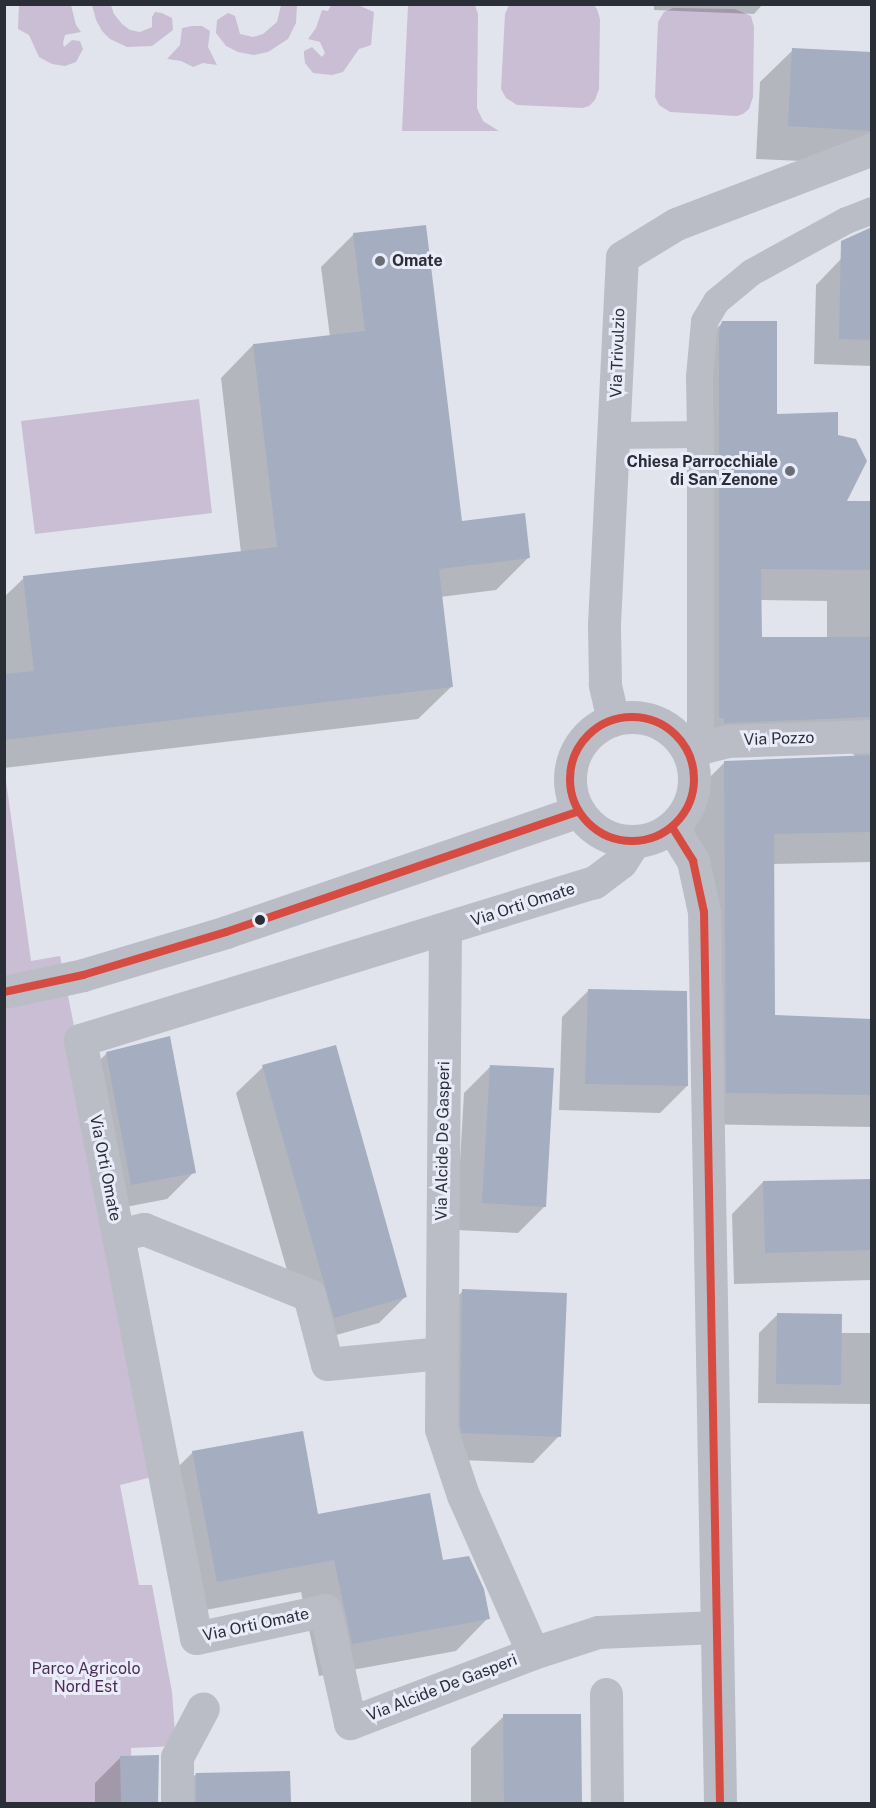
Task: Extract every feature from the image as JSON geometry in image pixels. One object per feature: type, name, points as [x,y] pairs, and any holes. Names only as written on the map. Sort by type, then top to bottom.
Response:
[{"type":"street","name":"Via Trivulzio","points":[[613,720],[605,684],[604,624],[622,257],[676,224],[872,149]]},
{"type":"street","points":[[697,749],[659,722],[638,717],[613,720],[599,727],[584,740],[573,758],[570,777],[573,798],[579,811],[602,833],[614,839],[634,842],[654,838],[672,827],[686,812],[694,792],[694,771],[697,749],[700,727],[699,376],[704,321],[716,301],[751,272],[846,220],[872,210]]},
{"type":"street","points":[[615,435],[700,434]]},
{"type":"street","name":"Via Pozzo","points":[[697,749],[728,741],[872,736]]},
{"type":"street","points":[[7,991],[83,975],[226,932],[579,811]]},
{"type":"street","points":[[672,827],[693,861],[704,912],[720,1803]]},
{"type":"street","name":"Via Orti Omate","points":[[350,1723],[325,1610],[196,1638],[80,1040],[594,882],[621,862],[634,842]]},
{"type":"street","name":"Via Alcide De Gasperi","points":[[446,929],[441,1429],[463,1495],[533,1653]]},
{"type":"street","points":[[118,1234],[144,1229],[309,1295],[327,1364],[441,1353]]},
{"type":"street","name":"Via Alcide De Gasperi","points":[[350,1723],[533,1653],[598,1632],[717,1627]]},
{"type":"street","points":[[606,1694],[607,1803]]},
{"type":"street","points":[[177,1803],[177,1757],[203,1708]]},
{"type":"green space","points":[[593,4],[597,9],[600,19],[599,89],[595,100],[589,106],[583,108],[517,105],[506,98],[501,89],[505,14],[509,5]]},
{"type":"green space","points":[[19,5],[71,5],[76,25],[81,32],[65,35],[63,43],[64,47],[72,40],[80,41],[83,49],[76,62],[65,66],[52,64],[39,57],[29,35],[18,29]]},
{"type":"green space","points":[[92,5],[111,5],[114,14],[122,24],[130,30],[140,32],[152,27],[152,17],[155,12],[162,13],[172,18],[173,30],[152,46],[127,47],[110,39],[102,31]]},
{"type":"green space","points":[[281,5],[297,5],[296,23],[288,39],[268,52],[254,55],[238,52],[226,46],[216,33],[217,20],[228,13],[235,16],[240,34],[253,37],[263,34],[277,22]]},
{"type":"green space","points":[[331,5],[358,5],[374,12],[371,45],[359,49],[343,72],[332,75],[313,73],[305,63],[304,51],[312,47],[322,57],[325,53],[320,42],[308,39],[316,28],[322,10],[328,11]]},
{"type":"green space","points":[[408,5],[475,5],[478,14],[477,108],[483,121],[499,131],[402,131]]},
{"type":"green space","points":[[673,8],[735,9],[751,16],[754,27],[753,97],[749,109],[743,114],[737,116],[670,112],[659,105],[655,97],[658,22],[664,12]]},
{"type":"green space","points":[[202,26],[210,31],[208,47],[217,65],[203,63],[193,67],[181,61],[167,59],[180,45],[182,28]]},
{"type":"green space","points":[[199,399],[212,513],[35,534],[21,421]]},
{"type":"green space","name":"Parco Agricolo Nord Est","points":[[4,750],[6,781],[31,961],[60,956],[164,1474],[120,1485],[139,1585],[152,1585],[172,1692],[176,1746],[131,1748],[132,1803],[5,1803]]},
{"type":"building","points":[[792,48],[872,52],[872,131],[788,126]]},
{"type":"building","points":[[426,225],[462,521],[525,513],[530,558],[439,569],[453,687],[4,740],[4,674],[34,671],[23,576],[277,547],[253,344],[365,331],[353,233]]},
{"type":"building","points":[[872,227],[872,340],[839,339],[841,241]]},
{"type":"building","points":[[722,321],[777,321],[777,414],[838,412],[838,435],[856,439],[867,461],[847,501],[872,501],[872,570],[761,569],[762,637],[872,637],[872,717],[724,723],[724,718],[719,718],[719,332]]},
{"type":"building","points":[[872,755],[872,832],[774,834],[775,1015],[872,1019],[872,1095],[726,1093],[724,761]]},
{"type":"building","points":[[588,989],[687,991],[688,1086],[585,1084]]},
{"type":"building","points":[[170,1036],[196,1173],[131,1185],[106,1052]]},
{"type":"building","points":[[336,1045],[407,1297],[334,1318],[262,1065]]},
{"type":"building","points":[[490,1065],[554,1068],[546,1207],[482,1203]]},
{"type":"building","points":[[872,1179],[872,1250],[765,1253],[763,1181]]},
{"type":"building","points":[[462,1289],[567,1293],[561,1437],[462,1433],[460,1426]]},
{"type":"building","points":[[777,1313],[842,1314],[841,1385],[776,1384]]},
{"type":"building","points":[[303,1431],[318,1514],[430,1493],[443,1560],[469,1556],[484,1589],[490,1619],[352,1644],[334,1560],[217,1582],[192,1451]]},
{"type":"building","points":[[503,1714],[581,1714],[582,1803],[504,1803]]},
{"type":"building","points":[[159,1755],[158,1803],[121,1803],[120,1756]]},
{"type":"building","points":[[290,1771],[291,1803],[196,1803],[196,1773]]},
{"type":"transit line","points":[[632,717],[656,722],[676,735],[689,755],[694,779],[689,803],[676,823],[656,836],[632,841],[608,836],[588,823],[575,803],[570,779],[575,755],[588,735],[608,722],[632,717]]},
{"type":"transit line","points":[[4,992],[83,975],[226,932],[579,811]]},
{"type":"transit line","points":[[672,827],[693,861],[704,912],[720,1804]]},
{"type":"place","name":"Omate","points":[[380,261]]},
{"type":"place","name":"Chiesa Parrocchiale di San Zenone","points":[[790,471]]}]
